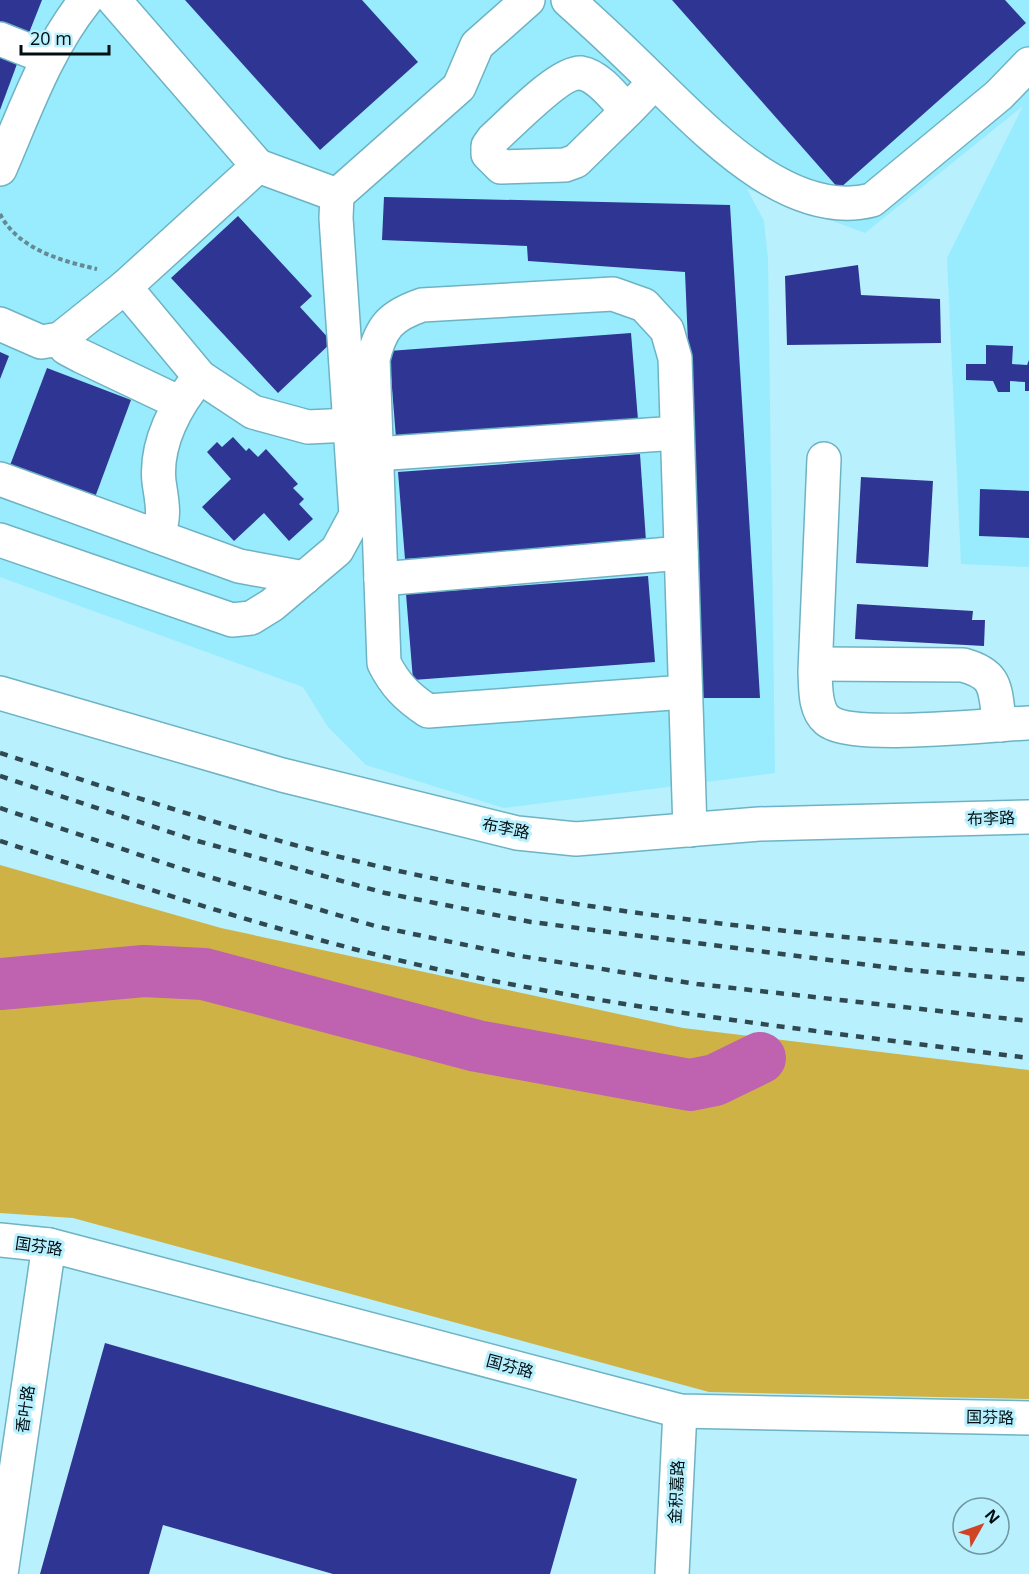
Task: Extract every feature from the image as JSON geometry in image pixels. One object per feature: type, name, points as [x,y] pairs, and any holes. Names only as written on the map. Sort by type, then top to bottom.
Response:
[{"type":"street","points":[[0,169],[48,58],[71,19],[86,0]]},
{"type":"street","points":[[114,0],[258,166],[337,195]]},
{"type":"street","points":[[568,0],[725,149],[757,171],[788,188],[825,201],[857,204],[872,200],[999,95],[1029,64]]},
{"type":"street","points":[[337,195],[459,87],[477,45],[516,4]]},
{"type":"street","points":[[0,39],[48,58]]},
{"type":"street","points":[[627,111],[656,82]]},
{"type":"street","points":[[0,324],[41,342],[60,339],[134,279],[258,166]]},
{"type":"street","points":[[0,540],[232,620],[251,618],[272,605],[337,550],[356,515],[337,195]]},
{"type":"street","points":[[134,279],[200,377],[254,412],[276,420],[309,427],[350,425]]},
{"type":"street","points":[[685,692],[428,711],[408,698],[394,682],[384,663],[373,359],[378,339],[387,323],[405,311],[423,306],[614,294],[644,305],[667,330],[675,358],[690,830]]},
{"type":"street","points":[[60,339],[66,348],[180,403]]},
{"type":"street","points":[[157,536],[164,512],[159,460],[165,436],[180,403],[200,377]]},
{"type":"street","points":[[376,454],[677,433]]},
{"type":"street","points":[[816,664],[963,664],[982,670],[992,680],[1015,724],[966,729],[900,730],[837,725],[827,721],[820,711],[816,696],[816,664],[824,459]]},
{"type":"street","points":[[0,479],[239,566],[304,578]]},
{"type":"street","points":[[381,579],[681,553]]},
{"type":"street","name":"布李路","points":[[0,693],[282,775],[517,833],[576,839],[759,824],[1029,817]]},
{"type":"street","name":"国芬路","points":[[0,1240],[49,1245],[680,1411],[1029,1418]]},
{"type":"street","name":"香叶路","points":[[1,1574],[49,1245]]},
{"type":"street","name":"金积嘉路","points":[[672,1574],[680,1411]]},
{"type":"path","points":[[0,214],[7,228],[26,243],[70,263],[134,279]]},
{"type":"shaded area","points":[[0,0],[1029,0],[1029,567],[961,564],[947,258],[1023,106],[865,233],[747,189],[764,221],[768,259],[775,773],[504,808],[366,765],[328,727],[303,687],[0,577]]},
{"type":"shaded area","points":[[0,865],[221,928],[683,1028],[1029,1070],[1029,1399],[709,1392],[73,1218],[0,1213]]},
{"type":"building","points":[[0,0],[42,0],[27,38],[0,28]]},
{"type":"building","points":[[185,0],[362,0],[418,62],[320,150]]},
{"type":"building","points":[[672,0],[1005,0],[1026,23],[839,189]]},
{"type":"building","points":[[0,57],[17,64],[0,110]]},
{"type":"building","points":[[384,197],[730,205],[760,698],[703,698],[685,272],[528,261],[527,246],[382,240]]},
{"type":"building","points":[[238,216],[312,296],[300,307],[332,342],[278,393],[171,278]]},
{"type":"building","points":[[858,265],[861,295],[940,299],[941,343],[787,345],[785,276]]},
{"type":"building","points":[[631,333],[638,420],[396,438],[389,351]]},
{"type":"building","points":[[986,345],[1013,346],[1012,364],[1027,365],[1029,360],[1029,391],[1025,391],[1025,382],[1010,381],[1010,392],[998,392],[993,381],[966,380],[966,364],[986,364]]},
{"type":"building","points":[[0,352],[9,356],[0,379]]},
{"type":"building","points":[[47,368],[131,400],[94,500],[9,468]]},
{"type":"building","points":[[233,437],[246,451],[249,448],[258,457],[266,449],[298,484],[293,488],[304,499],[299,504],[313,519],[289,541],[264,513],[234,541],[202,507],[231,479],[207,452],[217,442],[222,447]]},
{"type":"building","points":[[640,454],[646,541],[405,559],[398,472]]},
{"type":"building","points":[[861,477],[933,481],[928,567],[856,563]]},
{"type":"building","points":[[980,489],[1029,491],[1029,538],[979,536]]},
{"type":"building","points":[[648,576],[655,662],[413,680],[406,594]]},
{"type":"building","points":[[857,604],[973,611],[972,620],[985,620],[984,646],[855,639]]},
{"type":"building","points":[[105,1343],[577,1479],[550,1574],[333,1574],[163,1525],[149,1574],[40,1574]]},
{"type":"waterway","points":[[0,984],[144,971],[204,974],[477,1046],[690,1085],[715,1080],[760,1058]]},
{"type":"railway","points":[[0,753],[194,816],[292,844],[390,869],[469,885],[628,912],[708,922],[1029,954]]},
{"type":"railway","points":[[0,776],[194,840],[385,893],[531,922],[908,970],[1029,980]]},
{"type":"railway","points":[[0,808],[179,868],[375,926],[514,955],[697,984],[1029,1021]]},
{"type":"railway","points":[[0,841],[255,922],[384,957],[450,972],[643,1007],[1029,1058]]}]
